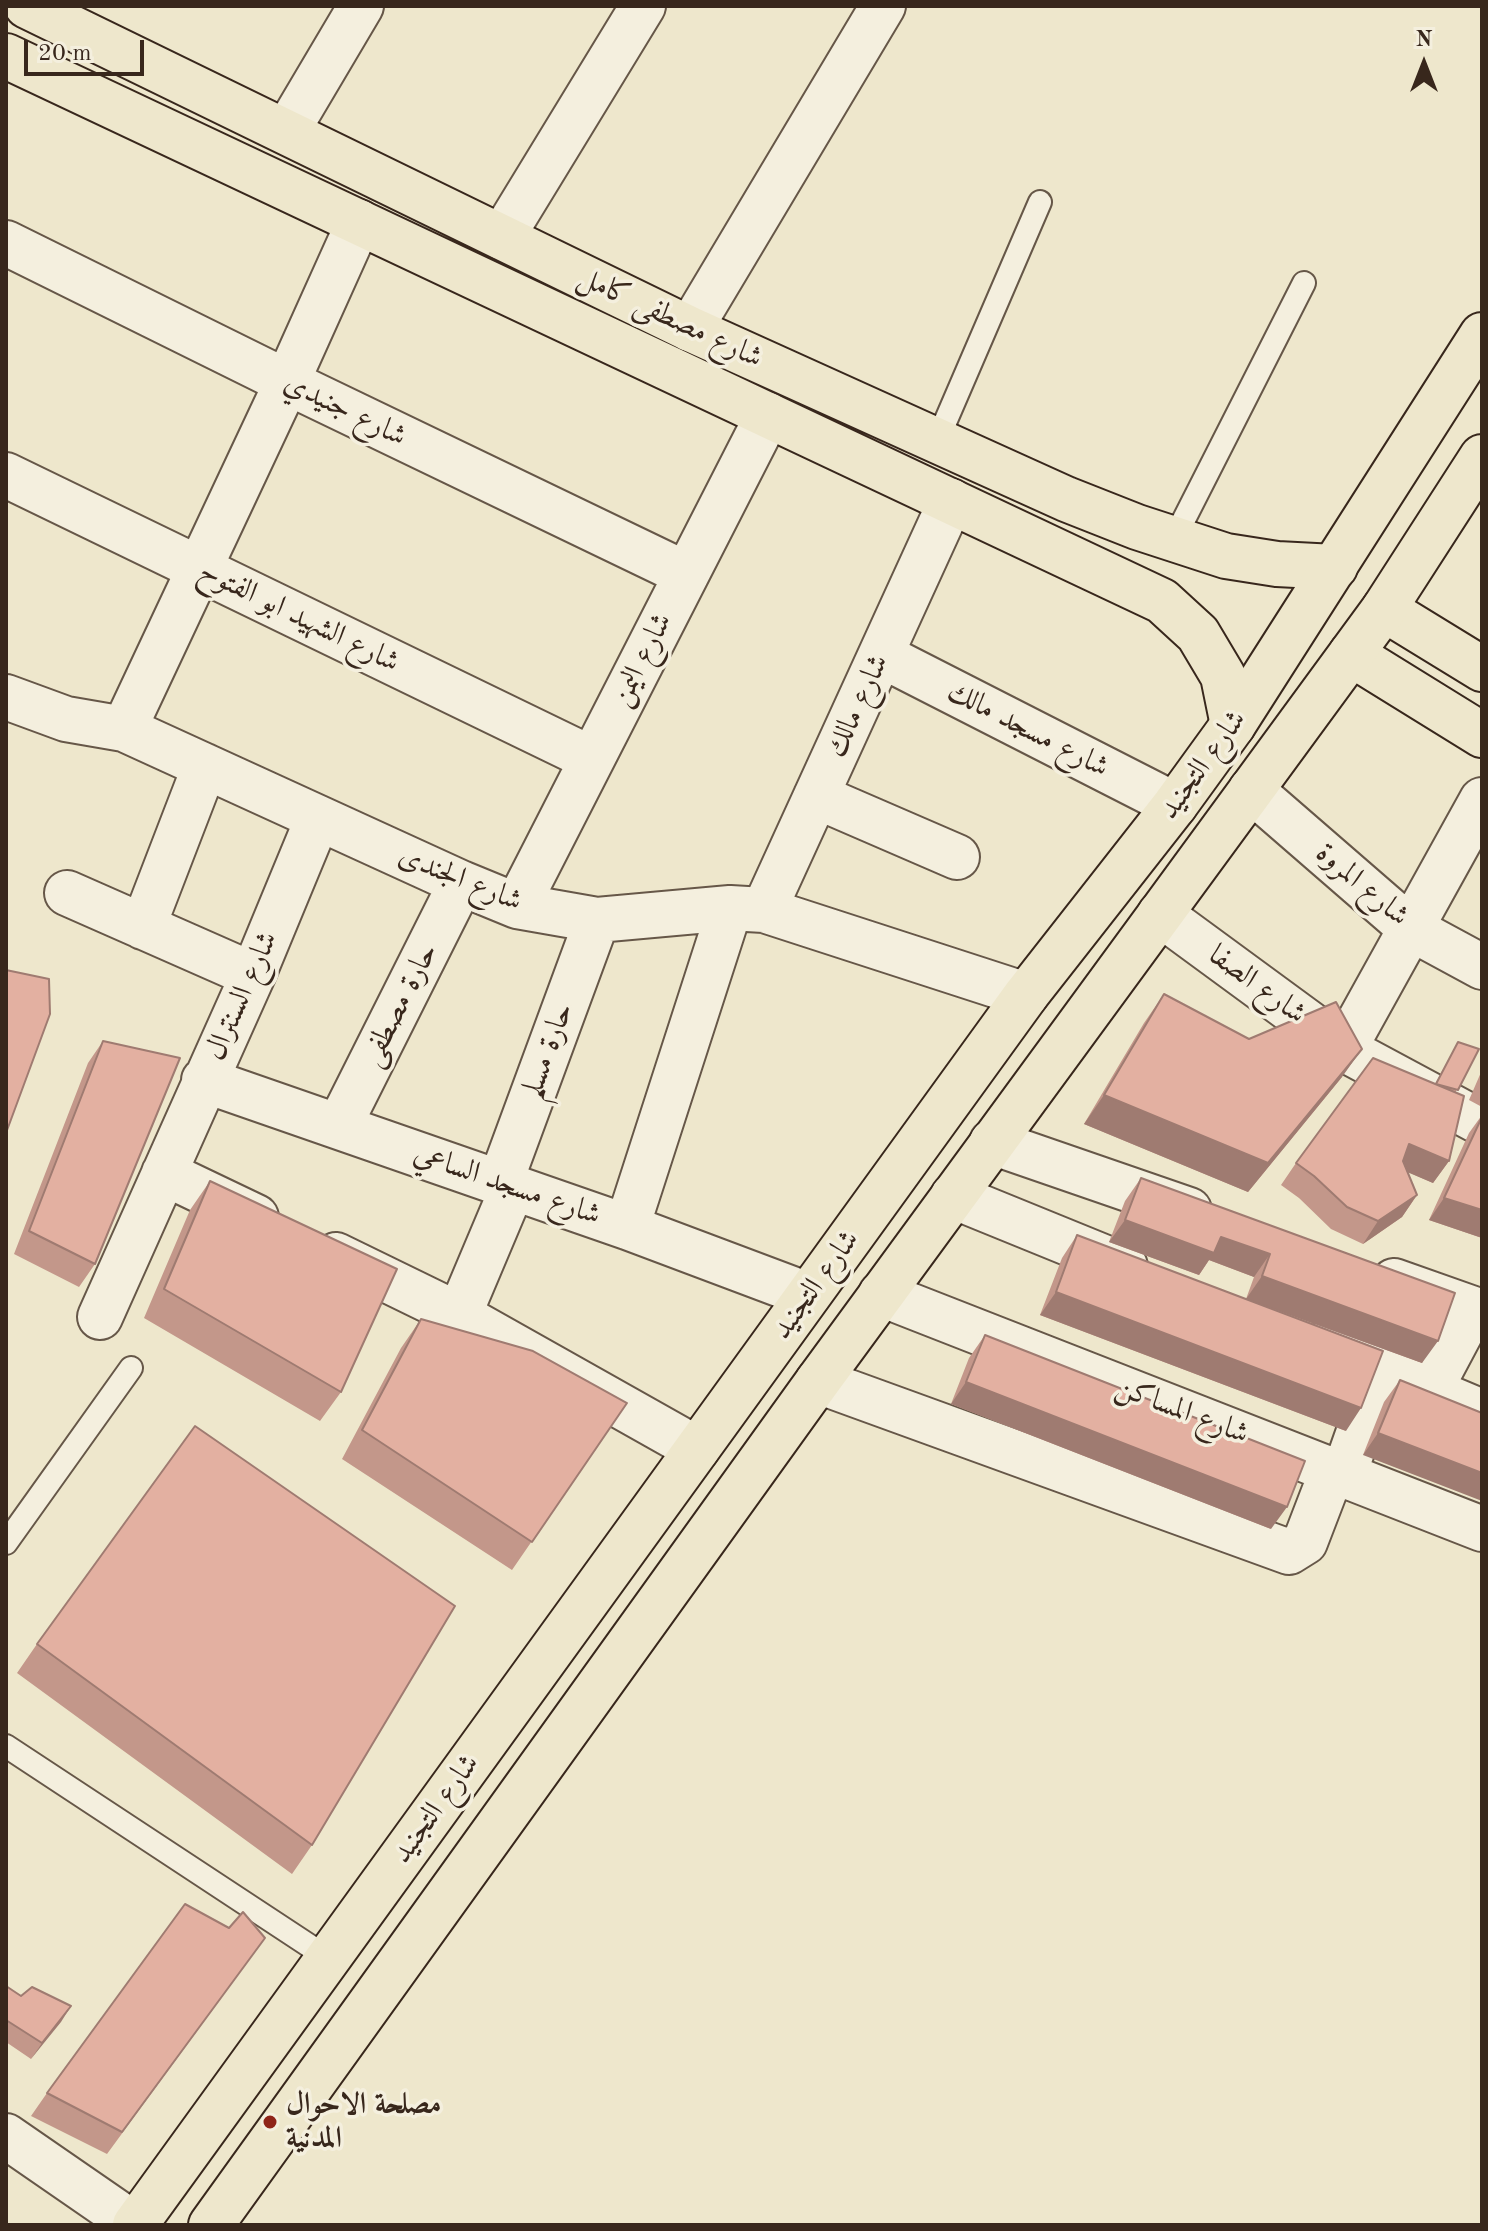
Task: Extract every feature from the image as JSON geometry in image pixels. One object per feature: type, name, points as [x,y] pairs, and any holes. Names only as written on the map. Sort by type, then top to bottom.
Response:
[{"type":"main road","name":"شارع مصطفى كامل","points":[[27,6],[690,329],[1066,499],[1226,556],[1277,564],[1335,567]]},
{"type":"main road","name":"شارع مصطفى كامل","points":[[6,56],[1162,601],[1198,634],[1223,676],[1233,725]]},
{"type":"main road","points":[[359,222],[379,177]]},
{"type":"main road","name":"شارع التجنيد","points":[[135,2225],[1026,995],[1175,805],[1233,725],[1482,335]]},
{"type":"main road","points":[[951,501],[954,448]]},
{"type":"main road","name":"شارع التجنيد","points":[[211,2225],[881,1294],[1384,609],[1482,457]]},
{"type":"main road","points":[[1384,609],[1482,669]]},
{"type":"main road","points":[[1351,654],[1482,735]]},
{"type":"street","points":[[287,131],[361,6]]},
{"type":"street","points":[[502,237],[643,6]]},
{"type":"street","points":[[690,329],[883,6]]},
{"type":"street","points":[[124,729],[359,222]]},
{"type":"street","name":"شارع جنيدي","points":[[6,243],[686,574]]},
{"type":"street","name":"شارع اليمن","points":[[517,906],[768,415]]},
{"type":"street","name":"شارع الشهيد ابو الفتوح","points":[[6,475],[592,759]]},
{"type":"street","name":"شارع مالك","points":[[627,1227],[747,909],[816,796],[951,501]]},
{"type":"street","name":"شارع مسجد مالك","points":[[881,655],[1175,805]]},
{"type":"street","name":"شارع الجندى","points":[[6,697],[66,719],[124,729],[517,906],[597,920],[747,909],[1026,995]]},
{"type":"street","points":[[143,927],[205,766]]},
{"type":"street","name":"شارع المروة","points":[[1251,790],[1410,928],[1482,967]]},
{"type":"street","points":[[816,796],[957,857]]},
{"type":"street","points":[[1344,1049],[1482,800]]},
{"type":"street","name":"شارع السنترال","points":[[100,1317],[253,975],[318,818]]},
{"type":"street","name":"حارة مصطفى","points":[[339,1126],[461,883]]},
{"type":"street","points":[[67,893],[253,975]]},
{"type":"street","name":"شارع الصفا","points":[[1160,914],[1344,1049],[1482,1123]]},
{"type":"street","name":"حارة مسلم","points":[[459,1315],[597,920]]},
{"type":"street","name":"شارع مسجد الساعي","points":[[204,1080],[627,1227],[808,1295]]},
{"type":"street","points":[[992,1142],[1233,1225]]},
{"type":"street","points":[[164,1173],[459,1315],[697,1449]]},
{"type":"street","points":[[953,1196],[1160,1279]]},
{"type":"street","points":[[1353,1267],[1478,1310],[1430,1390]]},
{"type":"street","name":"شارع المساكن","points":[[881,1294],[1482,1529]]},
{"type":"street","points":[[1292,1333],[1482,1412]]},
{"type":"street","points":[[818,1381],[1289,1552],[1305,1542],[1339,1471],[1381,1369]]},
{"type":"street","name":"شارع التجنيد","points":[[6,2136],[135,2225]]},
{"type":"lane","points":[[954,448],[1040,202]]},
{"type":"lane","points":[[1174,539],[1304,283]]},
{"type":"lane","points":[[6,1543],[131,1368]]},
{"type":"lane","points":[[6,1746],[328,1958]]},
{"type":"building","points":[[6,970],[49,979],[50,1014],[6,1133]]},
{"type":"building","points":[[1164,994],[1249,1039],[1336,1002],[1362,1049],[1268,1163],[1104,1095]]},
{"type":"building","points":[[103,1041],[180,1058],[95,1264],[29,1231]]},
{"type":"building","points":[[1458,1042],[1479,1049],[1458,1090],[1436,1084]]},
{"type":"building","points":[[1373,1058],[1464,1096],[1449,1161],[1409,1144],[1403,1161],[1417,1195],[1378,1221],[1347,1207],[1296,1163]]},
{"type":"building","points":[[1482,1117],[1482,1210],[1444,1198]]},
{"type":"building","points":[[1141,1178],[1455,1293],[1438,1341],[1262,1276],[1270,1254],[1221,1237],[1214,1253],[1125,1220]]},
{"type":"building","points":[[210,1181],[397,1269],[341,1392],[164,1289]]},
{"type":"building","points":[[1077,1235],[1383,1351],[1361,1408],[1056,1292]]},
{"type":"building","points":[[421,1319],[533,1351],[627,1403],[532,1542],[362,1430]]},
{"type":"building","points":[[985,1335],[1305,1461],[1287,1507],[966,1382]]},
{"type":"building","points":[[1400,1380],[1482,1413],[1482,1473],[1378,1433]]},
{"type":"building","points":[[195,1426],[455,1606],[312,1845],[37,1644]]},
{"type":"building","points":[[185,1904],[229,1928],[243,1912],[265,1938],[122,2132],[47,2093]]},
{"type":"building","points":[[6,1986],[21,1996],[32,1987],[71,2006],[42,2043],[6,2020]]},
{"type":"place","name":"مصلحة الاحوال المدنية","points":[[270,2122]]}]
